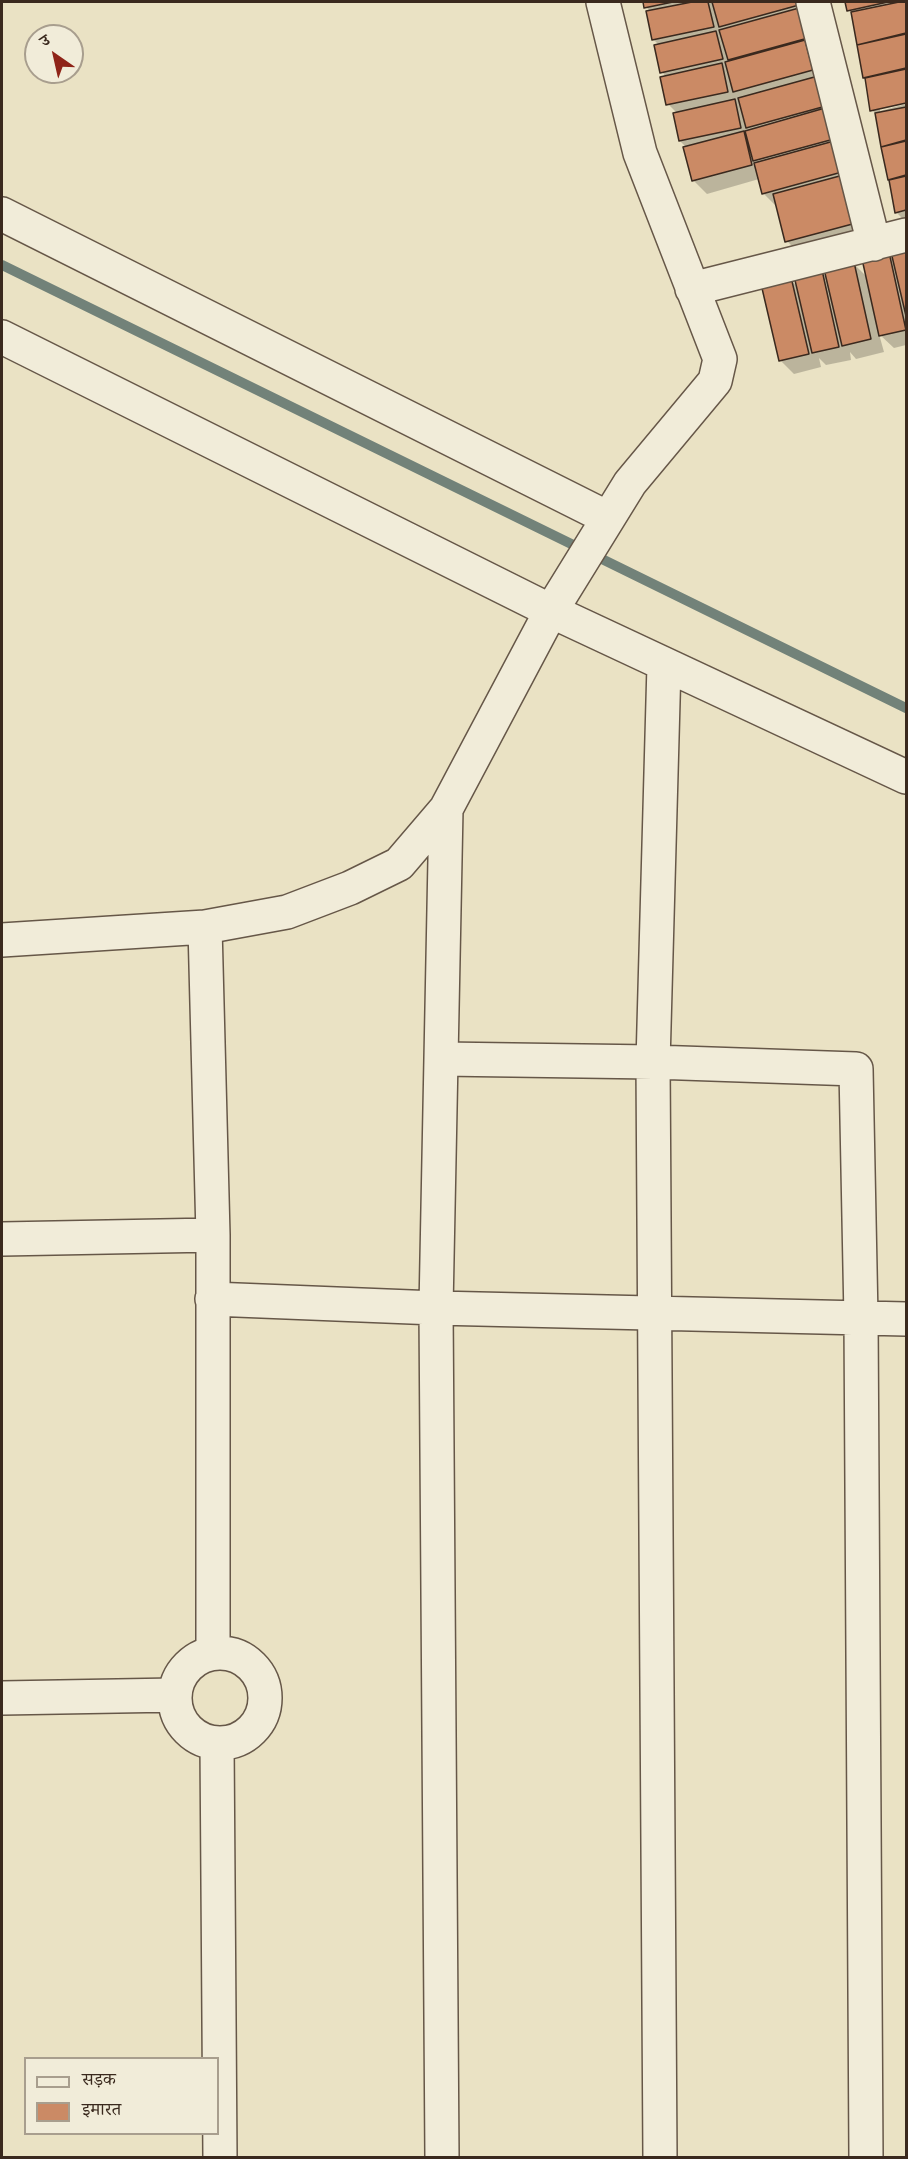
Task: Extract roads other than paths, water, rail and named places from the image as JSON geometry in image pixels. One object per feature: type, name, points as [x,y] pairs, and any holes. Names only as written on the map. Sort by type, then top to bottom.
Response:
[{"type":"street","points":[[2,940],[205,927],[287,912],[350,888],[399,864],[446,809],[551,611],[630,483],[715,381],[720,359],[640,153],[603,2]]},
{"type":"street","points":[[813,2],[874,244]]},
{"type":"street","points":[[2,214],[604,525]]},
{"type":"street","points":[[692,289],[906,236]]},
{"type":"street","points":[[2,338],[551,611],[906,777]]},
{"type":"street","points":[[660,2157],[653,1062],[664,665]]},
{"type":"street","points":[[442,2157],[436,1308],[446,809]]},
{"type":"street","points":[[205,927],[213,1234],[213,1653]]},
{"type":"street","points":[[442,1059],[653,1062],[856,1070],[861,1318],[866,2157]]},
{"type":"street","points":[[2,1239],[213,1234]]},
{"type":"street","points":[[212,1299],[436,1308],[906,1319]]},
{"type":"street","points":[[213,1653],[228,1653],[243,1658],[255,1668],[263,1681],[266,1696],[264,1712],[257,1726],[245,1736],[232,1742],[218,1743],[204,1740],[191,1733],[182,1722],[176,1709],[175,1695],[178,1681],[186,1669],[198,1659],[213,1653]]},
{"type":"street","points":[[2,1698],[175,1695]]},
{"type":"street","points":[[218,1743],[220,2157]]},
{"type":"waterway","points":[[2,265],[906,708]]}]
